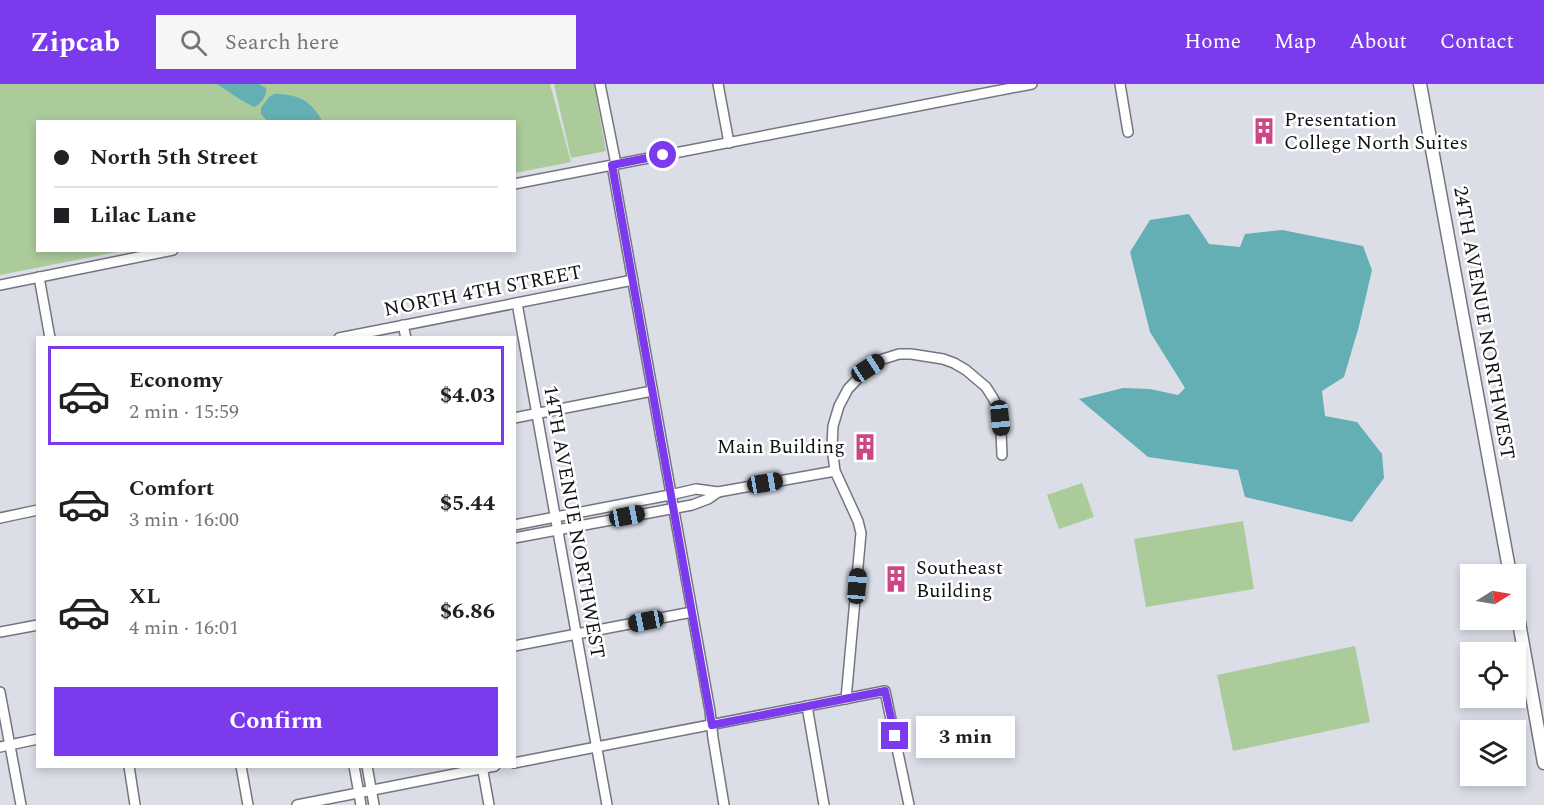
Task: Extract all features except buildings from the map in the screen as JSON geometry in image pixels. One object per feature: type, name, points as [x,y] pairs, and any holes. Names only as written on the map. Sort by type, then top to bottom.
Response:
[{"type":"main road","name":"24TH AVENUE NORTHWEST","points":[[1420,84],[1509,564]]},
{"type":"main road","points":[[1520,630],[1544,763]]},
{"type":"street","points":[[600,84],[724,805]]},
{"type":"street","points":[[718,84],[729,143]]},
{"type":"street","points":[[516,184],[1032,84]]},
{"type":"street","points":[[1120,84],[1128,132]]},
{"type":"street","points":[[0,285],[164,252]]},
{"type":"street","points":[[39,277],[50,336]]},
{"type":"street","name":"NORTH 4TH STREET","points":[[349,336],[633,280]]},
{"type":"street","name":"14TH AVENUE NORTHWEST","points":[[517,303],[607,805]]},
{"type":"street","points":[[403,325],[406,336]]},
{"type":"street","points":[[846,699],[861,533],[858,521],[835,471],[832,447],[833,426],[839,406],[848,389],[868,368],[887,357],[899,354],[943,359],[954,363],[978,379],[993,398],[998,408],[1002,454]]},
{"type":"street","points":[[516,418],[652,391]]},
{"type":"street","points":[[516,525],[696,489],[718,492],[835,471]]},
{"type":"street","points":[[516,538],[699,503],[718,492]]},
{"type":"street","points":[[0,518],[36,510]]},
{"type":"street","points":[[516,646],[692,612]]},
{"type":"street","points":[[0,632],[36,625]]},
{"type":"street","points":[[516,763],[885,691],[909,805]]},
{"type":"street","points":[[0,692],[21,805]]},
{"type":"street","points":[[807,706],[824,805]]},
{"type":"street","points":[[0,747],[36,739]]},
{"type":"street","points":[[129,768],[135,805]]},
{"type":"street","points":[[241,768],[248,805]]},
{"type":"street","points":[[354,768],[361,805]]},
{"type":"street","points":[[367,768],[374,805]]},
{"type":"street","points":[[297,805],[482,768],[489,805]]},
{"type":"green space","points":[[0,84],[550,84],[571,162],[516,173],[516,120],[36,120],[36,252],[117,252],[0,275]]},
{"type":"green space","points":[[554,84],[594,84],[606,151],[571,158]]},
{"type":"green space","points":[[1082,483],[1094,517],[1059,529],[1047,495]]},
{"type":"green space","points":[[1243,521],[1254,589],[1146,607],[1134,539]]},
{"type":"green space","points":[[1355,646],[1370,722],[1233,751],[1217,675]]},
{"type":"water","points":[[217,84],[259,84],[266,88],[266,94],[254,107]]},
{"type":"water","points":[[274,94],[296,97],[308,103],[321,120],[266,120],[261,114],[261,108]]},
{"type":"water","points":[[1189,214],[1209,244],[1240,247],[1245,234],[1282,230],[1363,246],[1372,270],[1359,326],[1344,377],[1322,391],[1325,416],[1357,422],[1382,454],[1384,478],[1352,522],[1245,497],[1238,470],[1148,457],[1079,399],[1123,388],[1150,389],[1178,395],[1185,388],[1150,332],[1130,252],[1150,220]]},
{"type":"place","name":"Presentation College North Suites","points":[[1264,131]]},
{"type":"place","name":"Main Building","points":[[865,447]]},
{"type":"place","name":"Southeast Building","points":[[896,579]]},
{"type":"route","points":[[663,155],[612,165],[712,725],[885,691],[895,736]]}]
